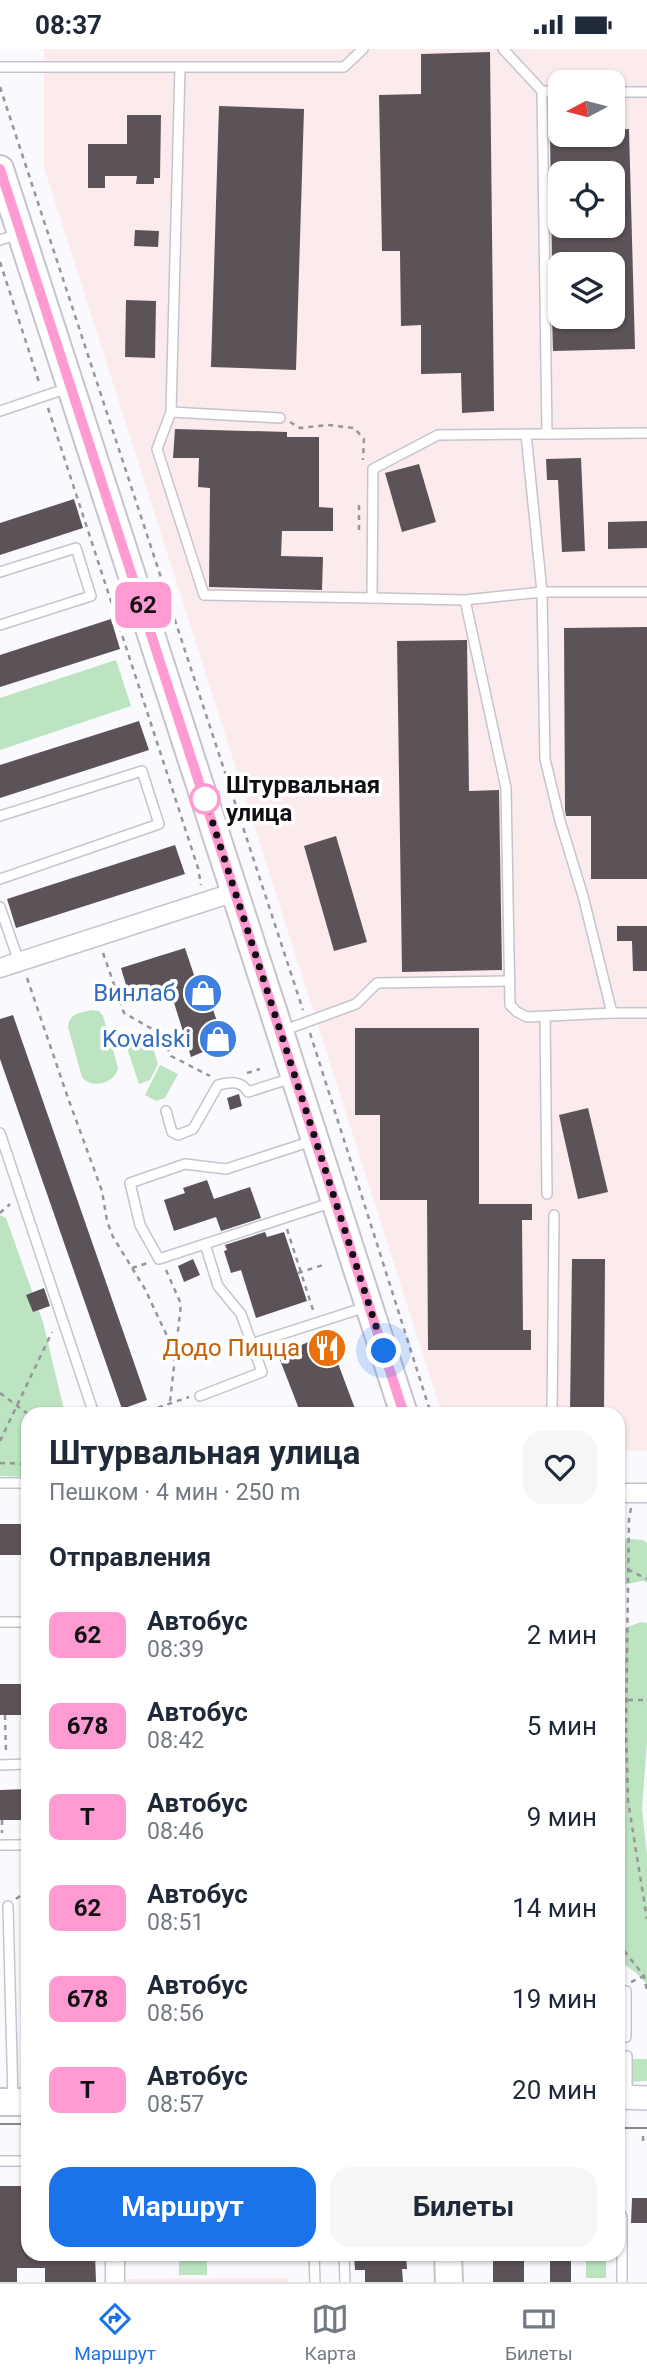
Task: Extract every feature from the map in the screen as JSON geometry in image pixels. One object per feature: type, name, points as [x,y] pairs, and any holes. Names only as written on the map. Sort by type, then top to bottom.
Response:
[{"type":"main road","points":[[0,169],[10,237],[72,386],[402,1407]]},
{"type":"main road","points":[[448,2261],[449,2282]]},
{"type":"street","points":[[0,968],[23,970],[235,892]]},
{"type":"street","points":[[625,1493],[647,1493]]},
{"type":"street","points":[[115,2261],[115,2282]]},
{"type":"lane","points":[[0,67],[344,67],[363,49]]},
{"type":"lane","points":[[503,49],[542,91],[547,434]]},
{"type":"lane","points":[[180,68],[171,412],[156,449],[204,595],[465,600],[542,592],[647,592]]},
{"type":"lane","points":[[542,91],[548,91]]},
{"type":"lane","points":[[625,92],[647,92]]},
{"type":"lane","points":[[0,411],[72,386]]},
{"type":"lane","points":[[171,412],[280,418]]},
{"type":"lane","points":[[372,598],[373,469],[438,435],[647,433]]},
{"type":"lane","points":[[526,434],[542,592],[545,759],[612,1013]]},
{"type":"lane","points":[[0,572],[76,548],[91,596],[0,625]]},
{"type":"lane","points":[[465,600],[506,788],[510,1005],[527,1017],[647,1013]]},
{"type":"lane","points":[[0,816],[142,771],[159,824],[0,879]]},
{"type":"lane","points":[[0,907],[23,970]]},
{"type":"lane","points":[[280,1032],[356,1005],[377,983],[510,981]]},
{"type":"lane","points":[[545,1017],[547,1194]]},
{"type":"lane","points":[[166,1111],[172,1132],[178,1135],[193,1129],[218,1085],[238,1083],[248,1092],[295,1078]]},
{"type":"lane","points":[[0,1133],[92,1407]]},
{"type":"lane","points":[[315,1140],[226,1169],[184,1164],[130,1183],[140,1224],[159,1259],[335,1201]]},
{"type":"lane","points":[[552,1407],[554,1215]]},
{"type":"lane","points":[[200,1396],[262,1373],[241,1314],[218,1286],[205,1244]]},
{"type":"lane","points":[[251,1344],[369,1307]]},
{"type":"lane","points":[[0,1483],[21,1483]]},
{"type":"lane","points":[[0,1622],[21,1622]]},
{"type":"lane","points":[[3,1765],[21,1765]]},
{"type":"lane","points":[[2,1845],[21,1845]]},
{"type":"lane","points":[[8,1906],[5,1964],[14,2102]]},
{"type":"lane","points":[[625,1991],[626,2037]]},
{"type":"lane","points":[[627,2056],[631,2097]]},
{"type":"lane","points":[[0,2161],[21,2161]]},
{"type":"lane","points":[[314,2261],[315,2282]]},
{"type":"lane","points":[[344,2261],[345,2282]]},
{"type":"lane","points":[[622,2261],[622,2282]]},
{"type":"path","points":[[0,87],[307,1023],[428,1407]]},
{"type":"path","points":[[0,262],[198,868],[201,887]]},
{"type":"path","points":[[280,418],[300,428],[328,425],[354,428],[364,439],[362,465]]},
{"type":"path","points":[[359,502],[359,536]]},
{"type":"path","points":[[103,953],[124,1013],[159,1032],[171,1056],[211,1077],[216,1076]]},
{"type":"path","points":[[23,970],[102,1191],[107,1221],[113,1237],[145,1289],[175,1353]]},
{"type":"path","points":[[284,1219],[317,1323]]},
{"type":"path","points":[[132,1268],[159,1259],[181,1304],[170,1402]]},
{"type":"path","points":[[299,1272],[323,1265]]},
{"type":"path","points":[[0,1441],[61,1313]]},
{"type":"path","points":[[0,1394],[21,1410]]},
{"type":"path","points":[[157,1407],[184,1397],[200,1396]]},
{"type":"path","points":[[0,1463],[21,1464]]},
{"type":"path","points":[[631,1510],[626,1700],[628,1801],[647,1919]]},
{"type":"path","points":[[625,1569],[647,1579]]},
{"type":"path","points":[[626,1700],[647,1699]]},
{"type":"path","points":[[3,1765],[5,1715]]},
{"type":"path","points":[[625,1952],[644,1976],[647,1991]]},
{"type":"path","points":[[643,2136],[643,2143]]},
{"type":"shaded area","points":[[44,49],[647,49],[647,1451],[625,1450],[625,1407],[440,1407],[44,167]]},
{"type":"shaded area","points":[[289,2278],[289,2282],[125,2282],[125,2279]]},
{"type":"green space","points":[[116,660],[131,706],[0,750],[0,698]]},
{"type":"green space","points":[[92,1010],[99,1011],[103,1016],[118,1068],[113,1078],[97,1084],[82,1077],[68,1027],[73,1016]]},
{"type":"green space","points":[[127,1031],[152,1044],[158,1064],[150,1080],[139,1084],[122,1033]]},
{"type":"green space","points":[[160,1065],[178,1074],[165,1098],[156,1101],[145,1095]]},
{"type":"green space","points":[[0,1215],[6,1218],[43,1322],[63,1407],[21,1407],[21,1477],[0,1476]]},
{"type":"green space","points":[[625,1539],[643,1540],[647,1543],[647,1582],[625,1584]]},
{"type":"green space","points":[[641,1622],[647,1623],[647,1742],[642,1809],[647,1855],[647,1984],[625,1965],[625,1628]]},
{"type":"green space","points":[[629,2059],[647,2059],[647,2081],[630,2082]]},
{"type":"green space","points":[[179,2261],[207,2261],[207,2275],[179,2275]]},
{"type":"green space","points":[[586,2261],[606,2261],[606,2278],[586,2278]]},
{"type":"building","points":[[490,52],[494,411],[462,413],[461,373],[421,374],[421,325],[401,326],[400,251],[382,251],[379,95],[421,94],[421,54]]},
{"type":"building","points":[[219,106],[304,109],[296,370],[211,367]]},
{"type":"building","points":[[127,115],[161,115],[160,178],[154,178],[154,184],[136,184],[137,176],[105,176],[105,188],[88,188],[88,144],[127,144]]},
{"type":"building","points":[[625,129],[629,129],[635,349],[553,351],[552,329],[625,329],[625,252],[552,252],[552,238],[625,238],[625,161],[550,161],[550,147],[625,147]]},
{"type":"building","points":[[135,230],[159,231],[158,247],[134,246]]},
{"type":"building","points":[[126,300],[156,301],[155,358],[125,357]]},
{"type":"building","points":[[175,429],[287,432],[287,437],[319,437],[319,507],[333,508],[333,531],[282,531],[281,556],[323,557],[322,590],[209,587],[210,488],[198,487],[199,458],[173,458]]},
{"type":"building","points":[[581,458],[585,551],[562,552],[558,480],[547,480],[546,459]]},
{"type":"building","points":[[419,464],[436,522],[402,532],[385,473]]},
{"type":"building","points":[[74,499],[83,528],[0,555],[0,523]]},
{"type":"building","points":[[647,521],[647,548],[608,549],[608,522]]},
{"type":"building","points":[[111,619],[120,649],[0,687],[0,655]]},
{"type":"building","points":[[647,627],[647,879],[591,879],[591,816],[566,816],[565,810],[564,628]]},
{"type":"building","points":[[467,640],[469,791],[499,790],[502,970],[402,972],[397,641]]},
{"type":"building","points":[[139,721],[149,750],[0,798],[0,765]]},
{"type":"building","points":[[336,836],[367,942],[334,951],[304,846]]},
{"type":"building","points":[[175,845],[185,874],[16,928],[7,899]]},
{"type":"building","points":[[617,926],[647,926],[647,971],[633,971],[632,941],[617,941]]},
{"type":"building","points":[[185,948],[199,990],[206,988],[224,1043],[191,1057],[170,990],[131,1002],[121,968]]},
{"type":"building","points":[[13,1015],[147,1400],[128,1407],[121,1407],[0,1059],[0,1019]]},
{"type":"building","points":[[355,1028],[479,1028],[479,1204],[532,1204],[532,1220],[522,1220],[523,1330],[531,1330],[531,1350],[428,1350],[427,1200],[380,1200],[380,1115],[355,1115]]},
{"type":"building","points":[[239,1094],[242,1106],[230,1110],[227,1098]]},
{"type":"building","points":[[588,1108],[608,1192],[578,1199],[559,1115]]},
{"type":"building","points":[[207,1180],[214,1199],[250,1187],[261,1218],[221,1231],[216,1217],[174,1231],[164,1200],[185,1193],[183,1188]]},
{"type":"building","points":[[265,1232],[267,1237],[284,1232],[307,1301],[256,1318],[241,1270],[231,1273],[224,1251],[227,1250],[225,1245]]},
{"type":"building","points":[[193,1259],[200,1275],[184,1282],[178,1266]]},
{"type":"building","points":[[572,1259],[605,1259],[604,1407],[570,1407]]},
{"type":"building","points":[[44,1288],[50,1306],[33,1312],[26,1295]]},
{"type":"building","points":[[327,1334],[354,1407],[298,1407],[278,1355]]},
{"type":"building","points":[[0,1524],[21,1524],[21,1555],[0,1555]]},
{"type":"building","points":[[0,1684],[21,1684],[21,1715],[0,1715]]},
{"type":"building","points":[[21,1789],[21,1820],[0,1820],[0,1790]]},
{"type":"building","points":[[0,2186],[21,2186],[21,2261],[95,2261],[96,2282],[45,2282],[45,2268],[17,2268],[17,2282],[0,2282]]},
{"type":"building","points":[[632,2198],[647,2198],[647,2223],[631,2223]]},
{"type":"building","points":[[354,2261],[406,2261],[407,2269],[402,2269],[403,2282],[365,2282],[365,2270],[355,2270]]},
{"type":"building","points":[[493,2261],[524,2261],[524,2282],[493,2282]]},
{"type":"building","points":[[550,2261],[571,2261],[571,2282],[550,2282]]},
{"type":"tram line","points":[[0,2124],[21,2124]]},
{"type":"tram line","points":[[625,2128],[647,2128]]},
{"type":"bus line","name":"62","points":[[0,169],[402,1407]]},
{"type":"place","name":"Штурвальная улица","points":[[205,799]]},
{"type":"place","name":"Винлаб","points":[[203,993]]},
{"type":"place","name":"Kovalski","points":[[218,1039]]},
{"type":"place","name":"Додо Пицца","points":[[327,1348]]},
{"type":"route","points":[[205,799],[384,1351]]}]
